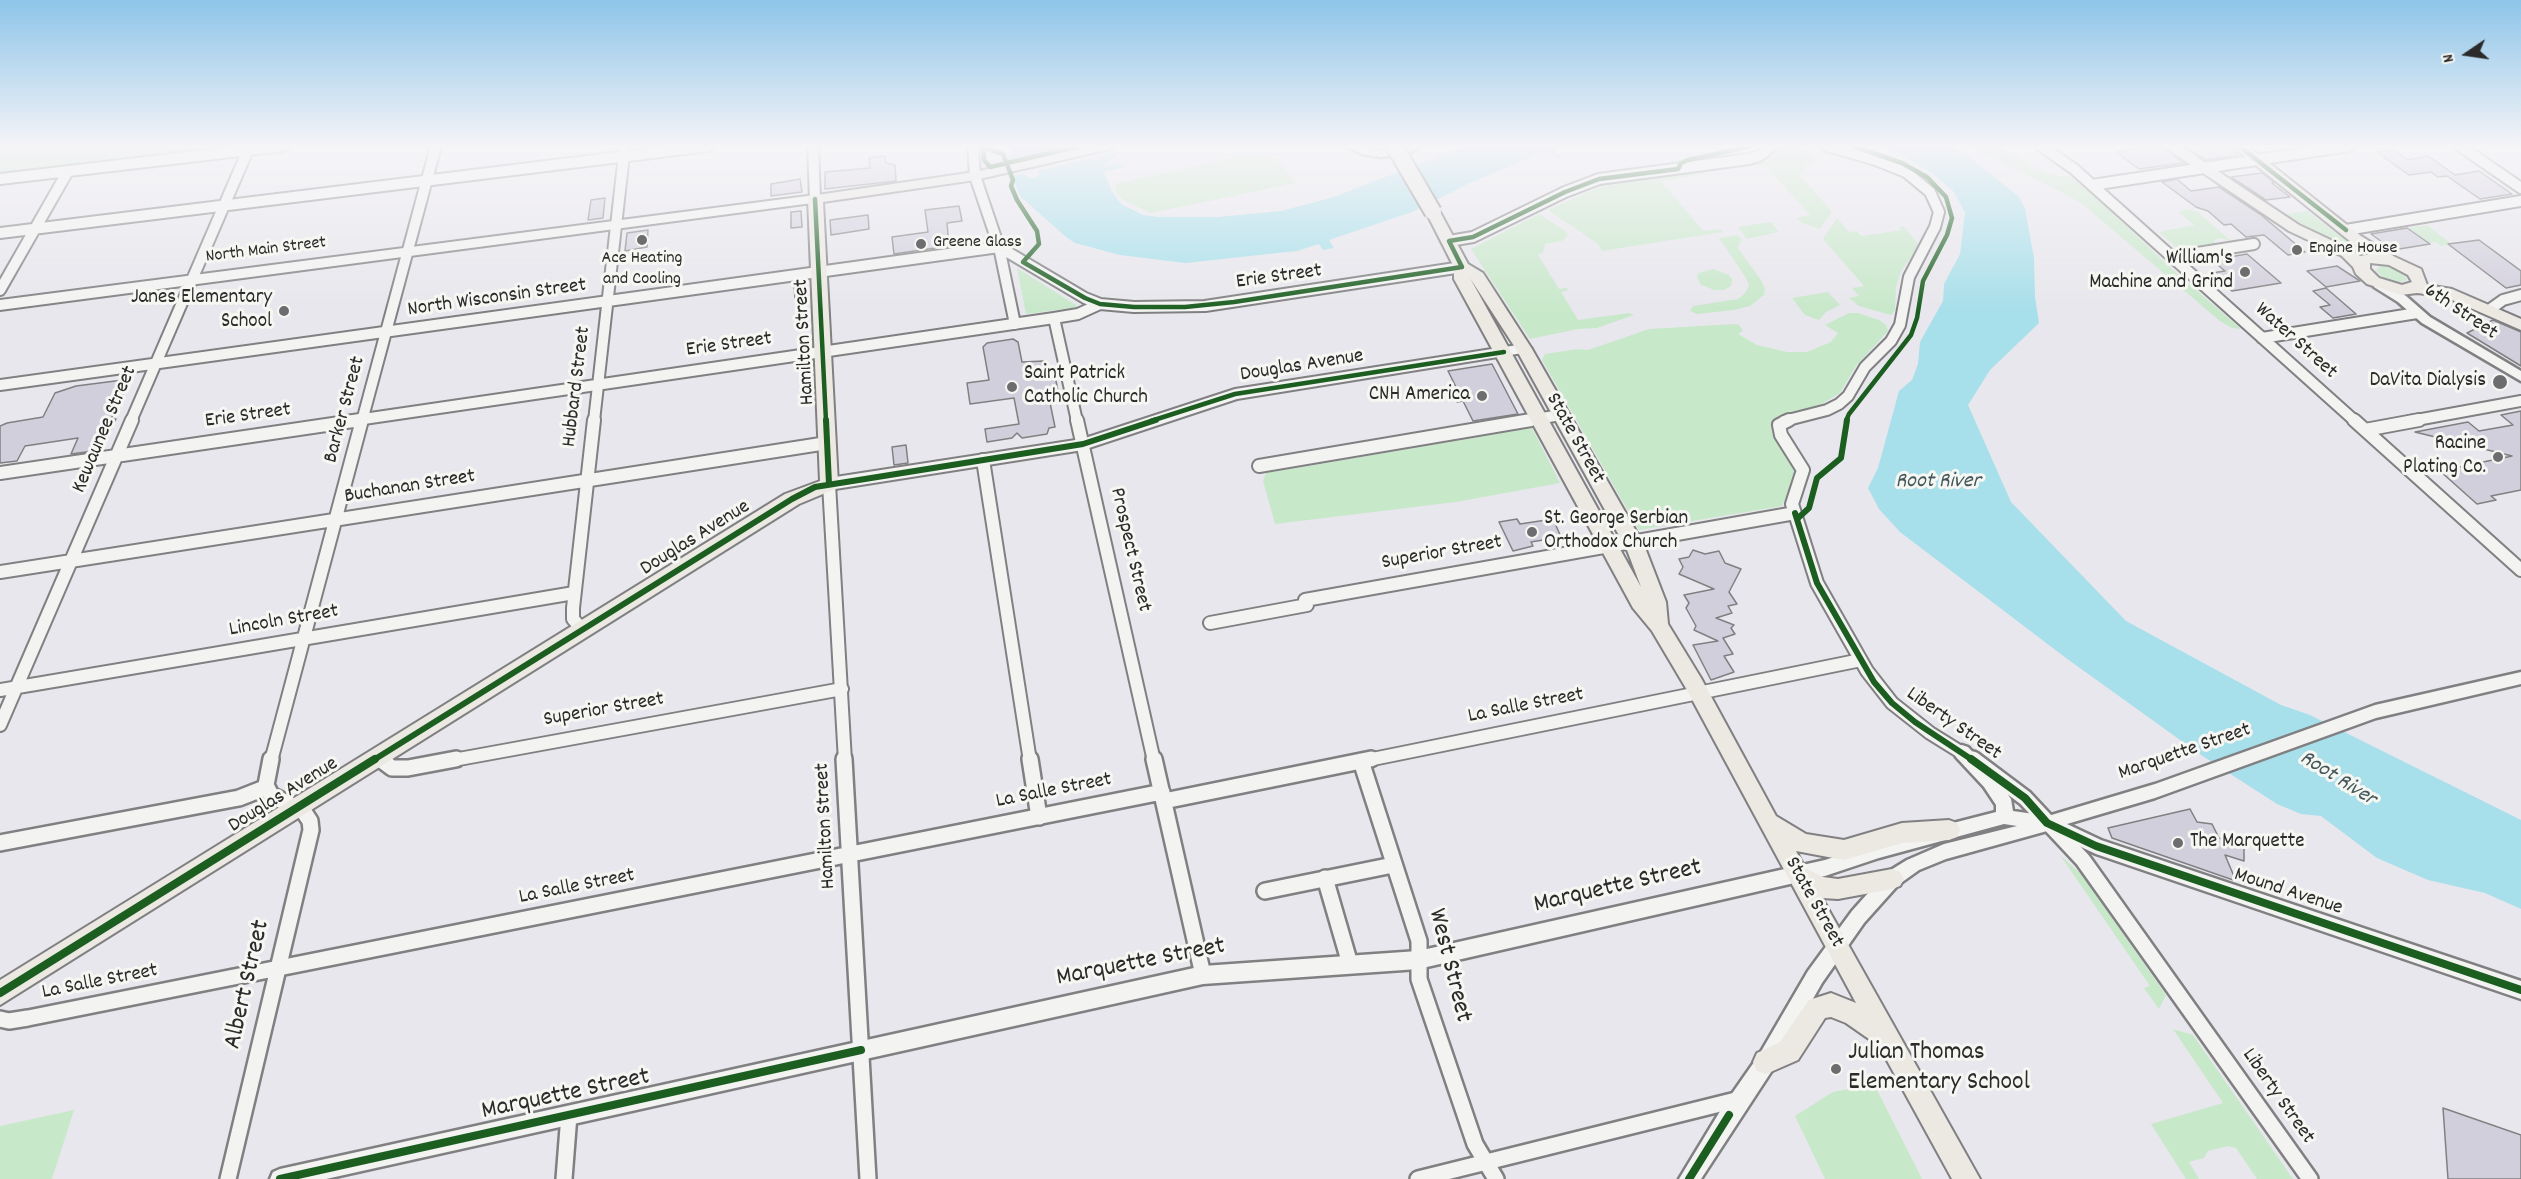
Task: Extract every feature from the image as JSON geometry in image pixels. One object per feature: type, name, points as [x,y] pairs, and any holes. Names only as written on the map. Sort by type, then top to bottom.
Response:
[{"type":"main road","name":"North Main Street","points":[[0,305],[800,201]]},
{"type":"main road","name":"Hamilton Street","points":[[815,201],[829,484]]},
{"type":"main road","name":"State Street","points":[[1427,201],[1462,267],[1462,279],[1504,352],[1607,545],[1640,603],[1659,626],[1698,693],[1837,948],[1967,1179]]},
{"type":"main road","points":[[2253,201],[2294,228],[2347,253],[2361,265],[2364,274],[2378,284],[2395,289],[2415,284],[2446,292],[2521,319]]},
{"type":"main road","points":[[2309,201],[2363,244],[2410,269],[2415,284]]},
{"type":"main road","points":[[2361,265],[2365,260],[2374,258],[2394,261]]},
{"type":"main road","name":"State Street","points":[[1462,267],[1477,276],[1524,349],[1637,550],[1656,602],[1659,626]]},
{"type":"main road","points":[[2492,308],[2521,325]]},
{"type":"main road","name":"Douglas Avenue","points":[[0,993],[792,498],[829,484],[1083,444],[1235,394],[1524,349]]},
{"type":"main road","points":[[1766,819],[1792,839],[1804,844],[1844,850],[1902,833],[1947,841]]},
{"type":"main road","points":[[1797,875],[1820,887],[1838,890],[1892,879]]},
{"type":"main road","points":[[1766,1062],[1789,1051],[1818,1008],[1831,1005],[1855,1016],[1888,1038]]},
{"type":"street","points":[[0,290],[51,201]]},
{"type":"street","name":"Kewaunee Street","points":[[0,725],[226,201]]},
{"type":"street","points":[[0,234],[264,201]]},
{"type":"street","name":"Barker Street","points":[[267,787],[267,776],[421,201]]},
{"type":"street","name":"Hubbard Street","points":[[582,630],[573,617],[574,593],[619,201]]},
{"type":"street","points":[[983,201],[999,247],[1015,324]]},
{"type":"street","points":[[1449,242],[1473,237],[1546,201]]},
{"type":"street","points":[[1795,513],[1792,504],[1803,470],[1779,431],[1779,425],[1839,404],[1848,396],[1865,367],[1891,341],[1900,325],[1909,278],[1935,226],[1939,212],[1934,201]]},
{"type":"street","name":"Water Street","points":[[2110,201],[2521,570]]},
{"type":"street","points":[[2346,230],[2521,201]]},
{"type":"street","points":[[2172,257],[2254,244]]},
{"type":"street","points":[[999,247],[1085,298],[1100,303]]},
{"type":"street","name":"North Wisconsin Street","points":[[0,386],[999,247]]},
{"type":"street","name":"Erie Street","points":[[0,473],[1054,318],[1078,314],[1100,303],[1134,307],[1205,306],[1462,267]]},
{"type":"street","name":"6th Street","points":[[2378,284],[2402,299],[2417,313],[2520,377]]},
{"type":"street","name":"6th Street","points":[[2415,284],[2427,311],[2520,377]]},
{"type":"street","points":[[2492,308],[2508,297],[2521,295]]},
{"type":"street","points":[[2262,338],[2417,313]]},
{"type":"street","name":"Prospect Street","points":[[1054,318],[1203,975]]},
{"type":"street","points":[[2364,430],[2521,401]]},
{"type":"street","points":[[1259,466],[1561,415]]},
{"type":"street","name":"Buchanan Street","points":[[0,572],[827,443]]},
{"type":"street","points":[[983,460],[1039,817]]},
{"type":"street","name":"Hamilton Street","points":[[829,484],[868,1179]]},
{"type":"street","name":"Superior Street","points":[[1210,623],[1307,605],[1305,600],[1795,513]]},
{"type":"street","name":"Liberty Street","points":[[1795,513],[1816,583],[1879,687],[1903,712],[1930,733],[2003,780],[2025,798],[2083,860],[2310,1179]]},
{"type":"street","name":"Lincoln Street","points":[[0,690],[574,593]]},
{"type":"street","name":"La Salle Street","points":[[0,1019],[19,1020],[1039,817],[1361,761],[1861,660]]},
{"type":"street","name":"Marquette Street","points":[[280,1179],[1203,975],[1418,960],[1947,841],[2016,834],[2155,792],[2375,712],[2521,678]]},
{"type":"street","name":"Superior Street","points":[[377,757],[393,768],[417,767],[842,689]]},
{"type":"street","points":[[1962,752],[1990,782],[2005,804],[2004,817]]},
{"type":"street","name":"West Street","points":[[1361,761],[1419,942],[1419,979],[1475,1144],[1496,1179]]},
{"type":"street","points":[[0,843],[239,798],[267,787],[275,799],[296,807]]},
{"type":"street","name":"Albert Street","points":[[228,1179],[311,830],[307,816],[296,807]]},
{"type":"street","name":"Marquette Street","points":[[1947,841],[2004,817],[2048,823]]},
{"type":"street","name":"Mound Avenue","points":[[2048,823],[2096,846],[2521,990]]},
{"type":"street","points":[[1689,1179],[1766,1062],[1815,977],[1858,917],[1892,879],[1947,841]]},
{"type":"street","points":[[1265,891],[1393,864]]},
{"type":"street","points":[[1326,878],[1350,964]]},
{"type":"street","points":[[1418,1179],[1740,1100]]},
{"type":"street","points":[[564,1179],[569,1115]]},
{"type":"green space","points":[[1125,201],[1209,201],[1151,213]]},
{"type":"green space","points":[[1568,201],[1678,201],[1703,231],[1721,229],[1723,232],[1602,251],[1598,244],[1548,210]]},
{"type":"green space","points":[[1797,201],[1822,201],[1832,212],[1820,229],[1802,223],[1797,218],[1810,215]]},
{"type":"green space","points":[[2077,201],[2100,201],[2172,269],[2241,329],[2232,328],[2220,321]]},
{"type":"green space","points":[[2187,209],[2198,212],[2231,241],[2220,238],[2214,240],[2215,244],[2177,248],[2159,232],[2194,225],[2178,212]]},
{"type":"green space","points":[[2308,211],[2362,251],[2357,253],[2321,236],[2286,214]]},
{"type":"green space","points":[[1539,214],[1568,235],[1562,241],[1545,244],[1543,253],[1538,255],[1559,289],[1567,288],[1568,290],[1561,292],[1578,320],[1629,313],[1634,315],[1597,328],[1578,329],[1530,339],[1471,249]]},
{"type":"green space","points":[[1837,218],[1849,232],[1857,231],[1861,236],[1902,230],[1899,227],[1903,226],[1920,246],[1901,271],[1896,287],[1895,310],[1891,315],[1859,306],[1849,298],[1859,296],[1852,288],[1864,286],[1823,239]]},
{"type":"green space","points":[[1771,222],[1779,232],[1747,239],[1738,227]]},
{"type":"green space","points":[[2427,225],[2452,244],[2441,246],[2436,242],[2428,243],[2408,228]]},
{"type":"green space","points":[[1738,235],[1743,240],[1738,248],[1761,280],[1765,289],[1764,295],[1750,306],[1734,310],[1697,314],[1690,311],[1693,306],[1738,299],[1745,293],[1749,286],[1746,278],[1719,238]]},
{"type":"green space","points":[[2381,265],[2391,266],[2405,273],[2407,280],[2400,282],[2385,279],[2376,271]]},
{"type":"green space","points":[[1017,268],[1079,307],[1026,314]]},
{"type":"green space","points":[[1713,269],[1729,275],[1732,279],[1731,286],[1724,290],[1714,290],[1700,284],[1697,276],[1699,273]]},
{"type":"green space","points":[[1828,292],[1840,305],[1826,312],[1819,320],[1805,315],[1792,298]]},
{"type":"green space","points":[[1849,313],[1858,313],[1879,320],[1886,325],[1888,331],[1856,366],[1840,393],[1820,405],[1775,418],[1772,422],[1772,431],[1796,467],[1796,474],[1782,506],[1639,530],[1542,360],[1545,354],[1578,349],[1588,350],[1649,329],[1735,324],[1739,325],[1743,331],[1738,334],[1757,345],[1787,352],[1807,352],[1831,342],[1838,333],[1825,325]]},
{"type":"green space","points":[[1532,428],[1560,483],[1456,502],[1275,524],[1263,481],[1266,473]]},
{"type":"green space","points":[[2060,855],[2081,874],[2166,995],[2159,1009],[2144,988],[2150,986]]},
{"type":"green space","points":[[2173,1029],[2193,1035],[2293,1179],[2257,1179],[2236,1148],[2228,1146],[2208,1151],[2204,1158],[2189,1162],[2199,1179],[2186,1179],[2151,1124],[2223,1103]]},
{"type":"green space","points":[[1874,1084],[1922,1179],[1825,1179],[1795,1116],[1833,1092]]},
{"type":"green space","points":[[74,1110],[52,1179],[0,1179],[0,1126]]},
{"type":"water","points":[[1026,201],[1119,201],[1143,215],[1218,217],[1281,211],[1319,201],[1434,201],[1412,212],[1329,240],[1334,248],[1323,250],[1319,244],[1297,251],[1185,263],[1120,255],[1075,243]]},
{"type":"water","name":"Root River","points":[[1959,201],[2021,201],[2025,209],[2034,258],[2035,297],[2039,323],[1990,370],[1968,405],[2011,502],[2126,621],[2281,705],[2310,715],[2521,820],[2521,909],[2485,893],[2428,880],[2377,858],[2321,816],[2301,814],[2277,804],[2201,755],[2066,658],[1900,532],[1879,509],[1868,488],[1878,468],[1899,391],[1912,380],[1918,364],[1920,342],[1943,301],[1944,284],[1960,254],[1965,213]]},
{"type":"building","points":[[591,201],[605,201],[603,218],[588,220]]},
{"type":"building","points":[[2188,201],[2240,201],[2260,214],[2305,252],[2288,255],[2264,235],[2246,237],[2231,224],[2224,225],[2208,211]]},
{"type":"building","points":[[959,206],[962,221],[947,223],[949,246],[894,254],[892,237],[928,232],[925,210]]},
{"type":"building","points":[[801,211],[802,227],[791,228],[791,212]]},
{"type":"building","points":[[868,215],[869,229],[831,235],[830,220]]},
{"type":"building","points":[[2407,228],[2430,244],[2393,250],[2371,234]]},
{"type":"building","points":[[648,230],[647,247],[625,251],[627,233]]},
{"type":"building","points":[[2479,240],[2521,271],[2521,285],[2506,288],[2448,244]]},
{"type":"building","name":"William's Machine and Grind","points":[[2247,254],[2281,283],[2232,291],[2212,273],[2225,271],[2212,260]]},
{"type":"building","points":[[2337,266],[2360,281],[2326,287],[2307,271]]},
{"type":"building","points":[[805,283],[806,298],[795,299],[794,285]]},
{"type":"building","points":[[2326,288],[2356,314],[2333,318],[2320,307],[2330,305],[2313,291]]},
{"type":"building","points":[[2493,320],[2521,332],[2521,366],[2467,333]]},
{"type":"building","name":"Saint Patrick Catholic Church","points":[[1013,339],[1018,342],[1022,362],[1044,361],[1047,372],[1054,371],[1058,391],[1048,393],[1055,427],[1049,428],[1047,434],[1022,438],[1017,433],[1012,438],[987,442],[985,429],[1019,424],[1014,398],[970,404],[967,383],[989,380],[983,347],[987,343]]},
{"type":"building","name":"CNH America","points":[[1492,364],[1518,414],[1473,421],[1463,401],[1457,402],[1452,392],[1458,391],[1448,371]]},
{"type":"building","points":[[127,380],[121,395],[123,394],[111,419],[116,419],[101,450],[71,454],[78,438],[25,446],[17,461],[0,463],[0,426],[43,417],[55,393],[76,386]]},
{"type":"building","name":"Racine Plating Co.","points":[[2521,411],[2521,490],[2491,496],[2496,500],[2477,504],[2440,471],[2512,456],[2415,432],[2468,422],[2479,431],[2513,425],[2501,415]]},
{"type":"building","points":[[906,445],[908,463],[894,465],[892,447]]},
{"type":"building","name":"St. George Serbian Orthodox Church","points":[[1517,519],[1520,524],[1553,519],[1561,537],[1531,542],[1533,546],[1513,551],[1499,522]]},
{"type":"building","points":[[1693,550],[1705,554],[1719,551],[1725,563],[1741,569],[1729,592],[1737,604],[1728,606],[1732,613],[1716,618],[1734,625],[1731,628],[1735,634],[1723,638],[1733,654],[1724,656],[1734,672],[1711,680],[1693,645],[1718,641],[1694,630],[1696,626],[1686,608],[1689,603],[1684,595],[1714,589],[1679,574],[1683,567],[1679,559],[1689,557]]},
{"type":"building","name":"The Marquette","points":[[2190,809],[2197,822],[2212,824],[2219,838],[2244,847],[2244,861],[2225,855],[2236,881],[2112,838],[2108,828]]},
{"type":"building","points":[[2443,1108],[2521,1135],[2521,1179],[2448,1179]]},
{"type":"cycle path","points":[[815,201],[829,484]]},
{"type":"cycle path","points":[[1018,201],[1037,231],[1039,244],[1023,262],[1085,298],[1100,304],[1134,307],[1185,307],[1234,302],[1462,267],[1449,241],[1473,237],[1547,201]]},
{"type":"cycle path","points":[[1797,519],[1809,508],[1817,478],[1841,458],[1844,427],[1849,414],[1911,335],[1917,318],[1923,281],[1947,235],[1952,218],[1947,201]]},
{"type":"cycle path","points":[[2309,201],[2346,230]]},
{"type":"cycle path","points":[[0,993],[792,499],[815,487],[1083,444],[1235,394],[1504,352]]},
{"type":"cycle path","points":[[1795,513],[1817,583],[1874,682],[1892,703],[1915,722],[2003,780],[2025,798],[2047,823],[2096,846],[2521,990]]},
{"type":"cycle path","points":[[280,1179],[861,1050]]},
{"type":"cycle path","points":[[1689,1179],[1729,1115]]},
{"type":"place","name":"Ace Heating and Cooling","points":[[642,240]]},
{"type":"place","name":"Greene Glass","points":[[921,244]]},
{"type":"place","name":"Engine House","points":[[2297,250]]},
{"type":"place","name":"William's Machine and Grind","points":[[2245,272]]},
{"type":"place","name":"Janes Elementary School","points":[[284,311]]},
{"type":"place","name":"DaVita Dialysis","points":[[2500,382]]},
{"type":"place","name":"Saint Patrick Catholic Church","points":[[1012,387]]},
{"type":"place","name":"CNH America","points":[[1482,396]]},
{"type":"place","name":"Racine Plating Co.","points":[[2498,457]]},
{"type":"place","name":"St. George Serbian Orthodox Church","points":[[1532,532]]},
{"type":"place","name":"The Marquette","points":[[2178,843]]},
{"type":"place","name":"Julian Thomas Elementary School","points":[[1836,1069]]}]
